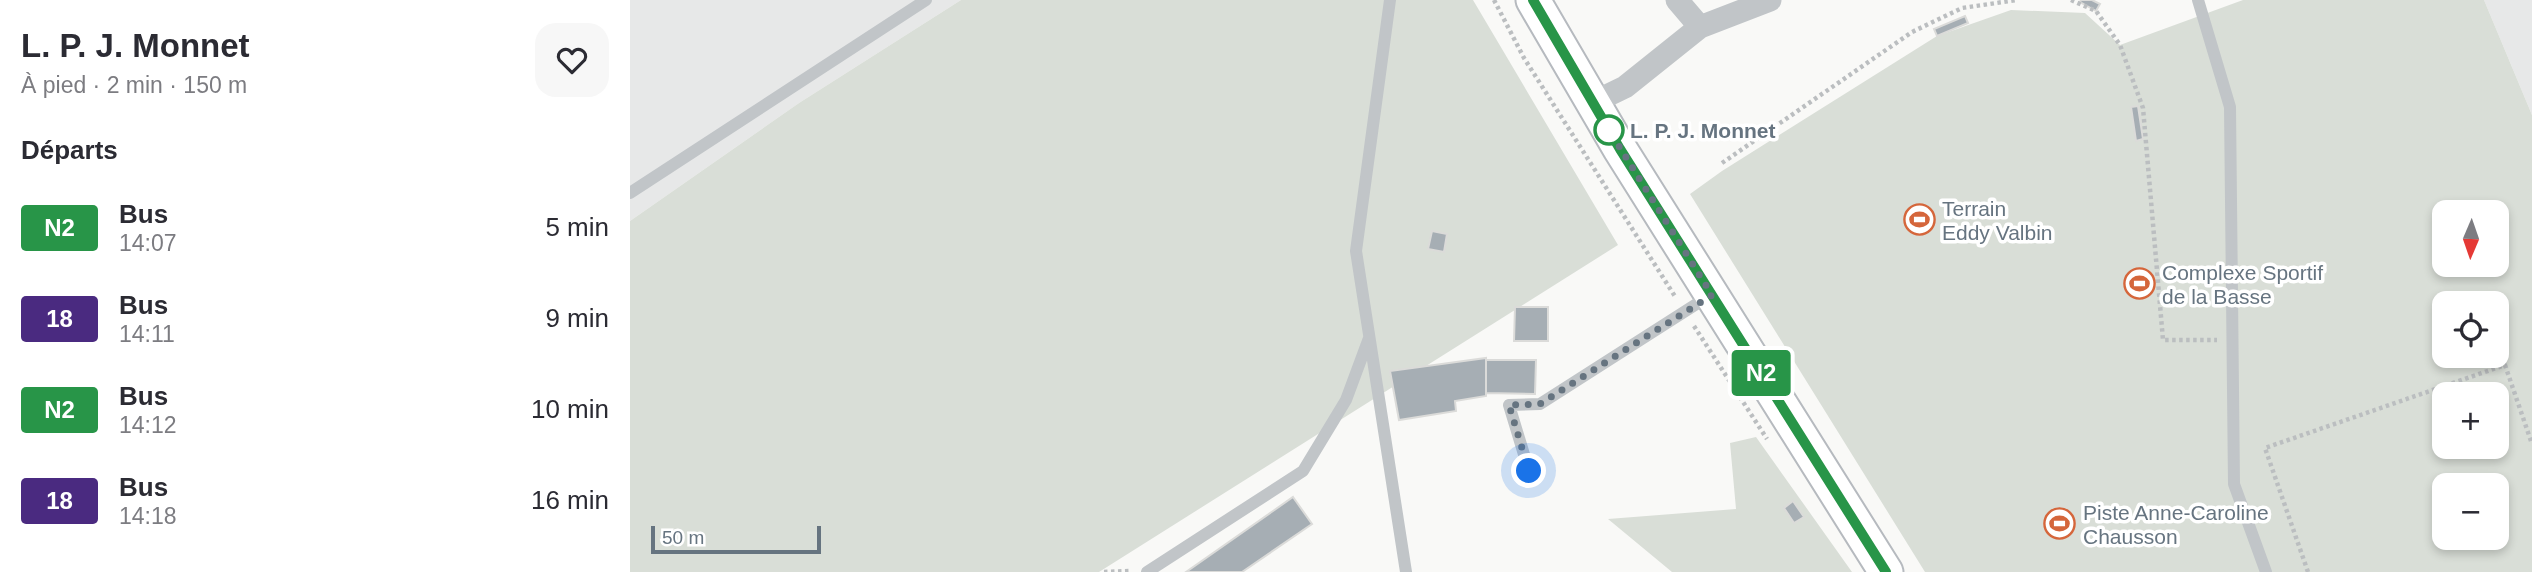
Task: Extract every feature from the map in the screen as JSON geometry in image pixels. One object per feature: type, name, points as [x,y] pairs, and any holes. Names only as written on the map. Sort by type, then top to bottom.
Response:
[{"type":"main road","points":[[1533,0],[1594,102],[1698,303],[1886,572]]},
{"type":"street","points":[[1677,0],[1700,27]]},
{"type":"street","points":[[1594,102],[1625,87],[1700,27],[1770,0]]},
{"type":"lane","points":[[630,194],[926,0]]},
{"type":"lane","points":[[1390,0],[1356,250],[1406,572]]},
{"type":"lane","points":[[2198,0],[2230,107],[2234,484],[2266,572]]},
{"type":"lane","points":[[1529,471],[1509,405],[1540,404],[1698,303]]},
{"type":"lane","points":[[1147,572],[1303,471],[1346,400],[1370,334]]},
{"type":"path","points":[[1494,0],[1524,58],[1698,303],[1772,447]]},
{"type":"path","points":[[1722,163],[1912,33],[1962,8],[2017,0]]},
{"type":"path","points":[[2071,0],[2096,12],[2120,45],[2143,108],[2163,340],[2232,340]]},
{"type":"path","points":[[2308,572],[2265,448],[2505,365],[2532,444]]},
{"type":"path","points":[[1104,572],[1147,572]]},
{"type":"shaded area","points":[[630,0],[961,0],[799,103],[630,221]]},
{"type":"shaded area","points":[[961,0],[1473,0],[1618,245],[1099,572],[630,572],[630,221],[799,103]]},
{"type":"shaded area","name":"Complexe Sportif de la Basse","points":[[2243,0],[2484,0],[2532,115],[2532,572],[1925,572],[1690,194],[1722,171],[1937,36],[2011,10],[2085,13],[2120,45]]},
{"type":"shaded area","points":[[2484,0],[2532,0],[2532,115]]},
{"type":"shaded area","points":[[1756,437],[1852,572],[1672,572],[1608,519],[1736,509],[1730,443]]},
{"type":"building","points":[[2092,0],[2100,4],[2096,11],[2080,2]]},
{"type":"building","points":[[1965,16],[1968,23],[1937,36],[1934,29]]},
{"type":"building","points":[[2138,106],[2143,139],[2136,141],[2131,107]]},
{"type":"building","points":[[1432,231],[1447,234],[1444,252],[1428,249]]},
{"type":"building","points":[[1515,307],[1548,307],[1548,341],[1514,341]]},
{"type":"building","points":[[1486,358],[1486,396],[1455,401],[1456,411],[1399,420],[1390,371]]},
{"type":"building","points":[[1486,360],[1536,360],[1535,394],[1486,393]]},
{"type":"building","points":[[1293,497],[1312,524],[1242,572],[1186,572]]},
{"type":"building","points":[[1793,501],[1804,517],[1794,523],[1784,508]]},
{"type":"bus line","name":"N2","points":[[1533,0],[1620,149],[1886,572]]},
{"type":"place","name":"L. P. J. Monnet","points":[[1609,130]]},
{"type":"place","name":"Terrain Eddy Valbin","points":[[1919,220]]},
{"type":"place","name":"Complexe Sportif de la Basse","points":[[2139,284]]},
{"type":"place","name":"Piste Anne-Caroline Chausson","points":[[2060,524]]},
{"type":"route","points":[[1529,471],[1509,405],[1540,404],[1712,295],[1609,130]]}]
